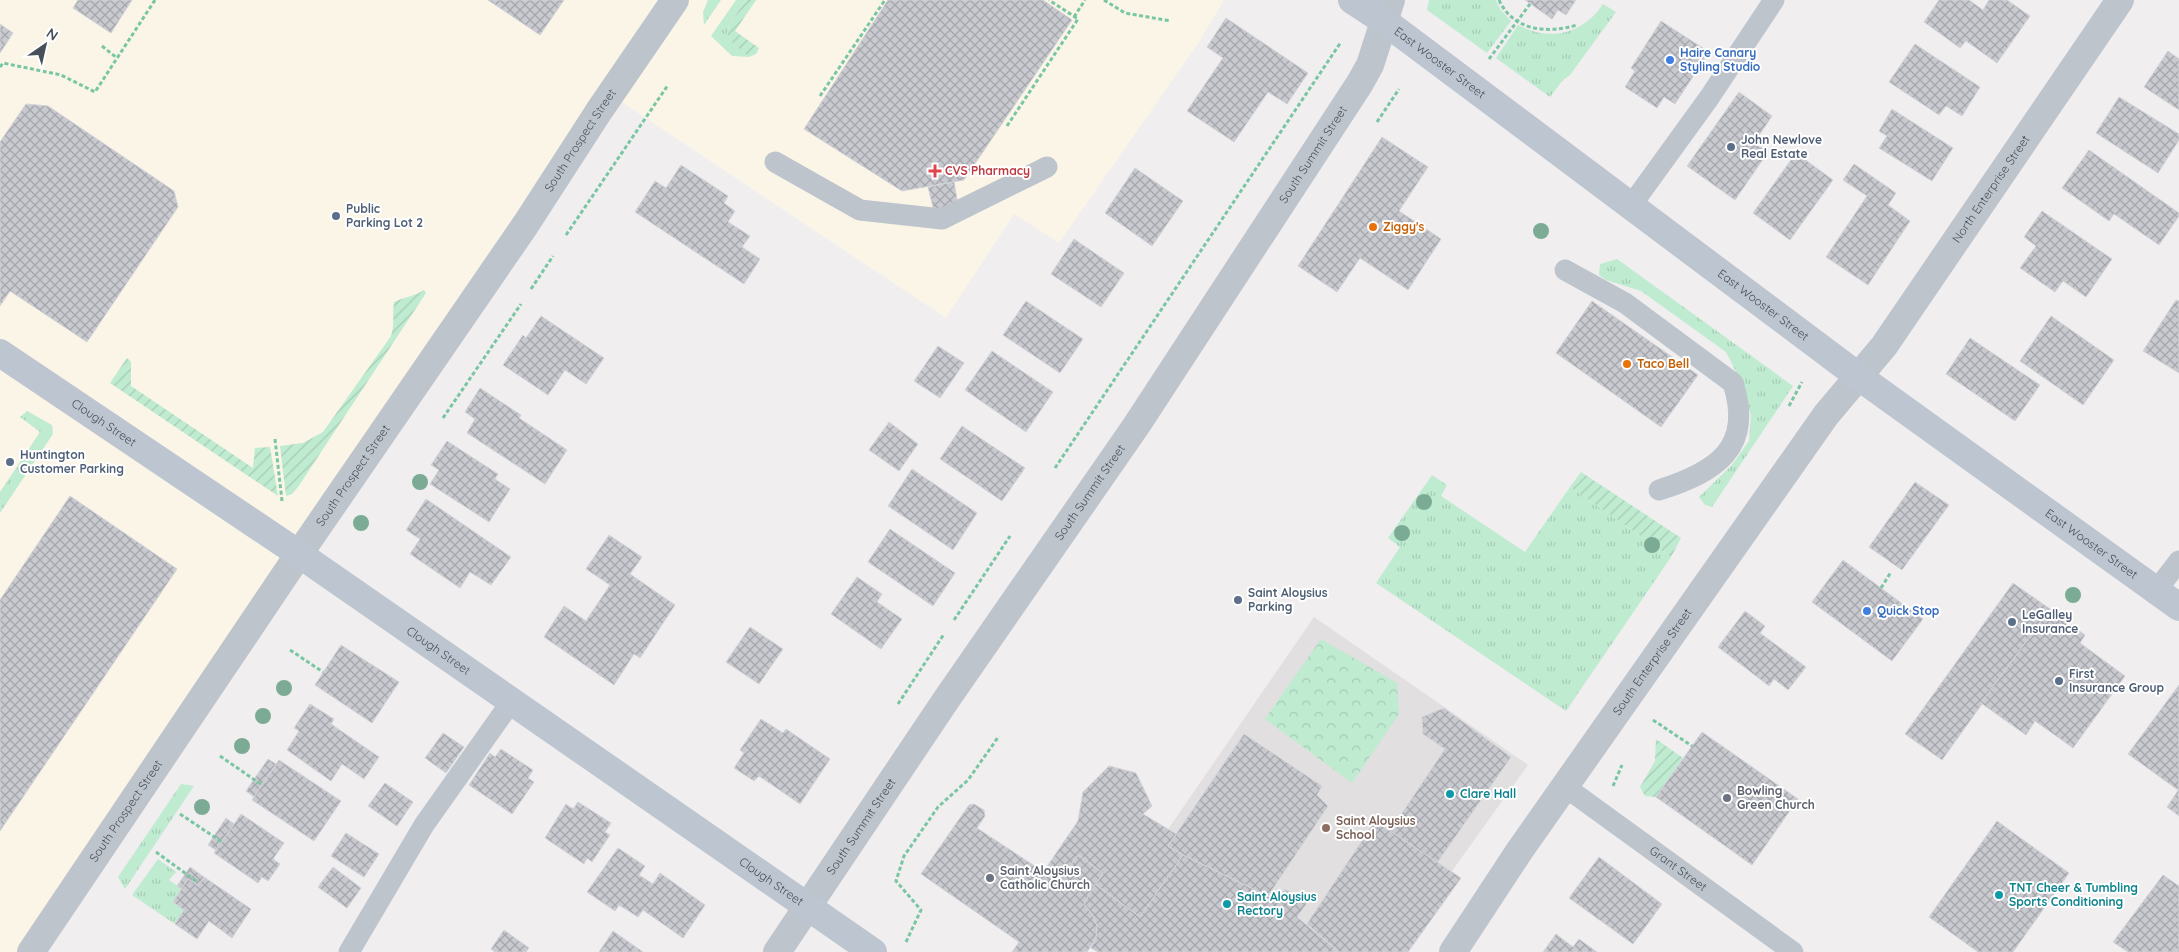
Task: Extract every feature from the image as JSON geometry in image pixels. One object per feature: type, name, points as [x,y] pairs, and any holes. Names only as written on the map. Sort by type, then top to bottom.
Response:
[{"type":"street","name":"South Prospect Street","points":[[31,952],[298,554],[526,224],[599,111],[675,0]]},
{"type":"street","name":"East Wooster Street","points":[[1352,0],[1387,11],[1630,207],[1858,376],[2179,607]]},
{"type":"street","name":"North Enterprise Street","points":[[1858,376],[1884,346],[2120,0]]},
{"type":"street","name":"South Summit Street","points":[[776,952],[1136,426],[1360,83],[1370,66],[1387,11]]},
{"type":"street","name":"Clough Street","points":[[0,353],[298,554],[873,952]]},
{"type":"street","name":"South Enterprise Street","points":[[1453,952],[1564,786],[1826,415],[1858,376]]},
{"type":"lane","points":[[1630,207],[1709,98],[1774,0]]},
{"type":"lane","points":[[775,162],[860,210],[942,219],[1048,167]]},
{"type":"lane","points":[[1565,270],[1625,303],[1733,383],[1740,414],[1738,435],[1726,454],[1701,474],[1659,490]]},
{"type":"lane","points":[[2156,590],[2179,561]]},
{"type":"lane","points":[[349,952],[424,826],[511,702]]},
{"type":"lane","name":"Grant Street","points":[[1564,786],[1793,952]]},
{"type":"path","points":[[0,67],[3,63],[61,75],[95,92],[155,0]]},
{"type":"path","points":[[820,96],[885,0]]},
{"type":"path","points":[[1007,126],[1078,19],[1049,0]]},
{"type":"path","points":[[1074,17],[1085,0]]},
{"type":"path","points":[[1104,0],[1125,13],[1171,21]]},
{"type":"path","points":[[1499,0],[1507,14],[1517,21],[1539,30],[1553,31],[1577,25]]},
{"type":"path","points":[[1489,60],[1530,4]]},
{"type":"path","points":[[1055,468],[1342,42]]},
{"type":"path","points":[[102,46],[117,58]]},
{"type":"path","points":[[566,235],[668,85]]},
{"type":"path","points":[[531,289],[553,256]]},
{"type":"path","points":[[443,418],[521,304]]},
{"type":"path","points":[[275,439],[282,501]]},
{"type":"path","points":[[954,620],[1010,536]]},
{"type":"path","points":[[1881,588],[1891,572]]},
{"type":"path","points":[[898,704],[944,634]]},
{"type":"path","points":[[290,650],[323,672]]},
{"type":"path","points":[[1650,718],[1692,746]]},
{"type":"path","points":[[906,942],[921,910],[896,881],[904,856],[938,807],[968,780],[999,736]]},
{"type":"path","points":[[220,756],[262,785]]},
{"type":"path","points":[[180,814],[222,842]]},
{"type":"path","points":[[156,852],[196,881],[194,884]]},
{"type":"shaded area","points":[[0,0],[1224,0],[1199,42],[1059,243],[1014,214],[946,318],[611,95],[31,952],[0,952]]},
{"type":"shaded area","name":"Saint Aloysius School","points":[[1314,617],[1528,765],[1394,952],[1217,952],[1127,889]]},
{"type":"green space","points":[[708,0],[721,0],[704,25],[703,12]]},
{"type":"green space","points":[[736,0],[745,0],[729,25],[727,37],[749,57],[732,56],[711,36]]},
{"type":"green space","points":[[745,0],[756,0],[735,31],[759,48],[756,54],[749,57],[727,38],[729,25]]},
{"type":"green space","points":[[1429,0],[1496,0],[1500,9],[1511,21],[1487,53],[1427,10]]},
{"type":"green space","points":[[1603,4],[1616,12],[1570,75],[1563,80],[1550,97],[1496,58],[1518,25],[1542,33],[1554,34],[1565,32],[1586,22]]},
{"type":"green space","points":[[1617,259],[1793,386],[1712,507],[1705,505],[1699,497],[1732,465],[1749,441],[1751,415],[1735,370],[1726,352],[1641,291],[1606,280],[1599,275],[1600,264]]},
{"type":"green space","points":[[424,290],[426,293],[298,487],[292,494],[286,496],[280,446],[303,443],[323,432],[391,336],[394,302]]},
{"type":"green space","points":[[127,358],[131,362],[131,386],[253,468],[255,448],[270,447],[278,496],[110,383]]},
{"type":"green space","points":[[27,411],[52,425],[53,434],[0,513],[0,492],[40,432],[20,417]]},
{"type":"green space","points":[[1581,472],[1681,538],[1671,557],[1570,487]]},
{"type":"green space","points":[[1432,475],[1447,485],[1441,496],[1525,552],[1570,487],[1671,557],[1566,711],[1376,583],[1400,547],[1388,538]]},
{"type":"green space","points":[[1321,639],[1397,683],[1399,714],[1352,783],[1265,719]]},
{"type":"green space","points":[[1656,739],[1683,758],[1656,797],[1645,796],[1640,787],[1655,761]]},
{"type":"green space","points":[[181,784],[194,786],[125,889],[118,877]]},
{"type":"green space","points":[[158,859],[176,872],[169,880],[182,889],[173,902],[184,910],[175,924],[132,895]]},
{"type":"building","points":[[78,0],[132,0],[111,33],[73,8]]},
{"type":"building","points":[[488,0],[564,0],[540,35]]},
{"type":"building","name":"CVS Pharmacy","points":[[888,0],[1043,0],[1072,20],[964,180],[902,191],[804,129]]},
{"type":"building","points":[[1525,0],[1576,0],[1566,15],[1558,10],[1552,19]]},
{"type":"building","points":[[1939,0],[1969,0],[1983,10],[1989,0],[2007,0],[2030,16],[1997,63],[1966,41],[1960,48],[1924,22]]},
{"type":"building","points":[[1226,18],[1308,73],[1287,104],[1268,92],[1234,142],[1187,111],[1223,58],[1207,47]]},
{"type":"building","name":"Haire Canary Styling Studio","points":[[1661,21],[1709,52],[1675,104],[1664,97],[1657,108],[1625,87],[1635,71],[1631,68]]},
{"type":"building","points":[[0,24],[13,33],[0,53]]},
{"type":"building","points":[[1915,44],[1980,87],[1962,116],[1946,106],[1939,115],[1889,82]]},
{"type":"building","points":[[2168,51],[2179,59],[2179,110],[2144,87]]},
{"type":"building","name":"John Newlove Real Estate","points":[[1739,92],[1772,116],[1754,143],[1768,152],[1735,200],[1687,166]]},
{"type":"building","points":[[2119,97],[2179,134],[2179,140],[2158,173],[2096,133]]},
{"type":"building","points":[[26,104],[48,106],[174,191],[178,207],[87,342],[10,291],[0,306],[0,142]]},
{"type":"building","points":[[1892,109],[1953,148],[1932,181],[1879,148],[1887,136],[1879,131]]},
{"type":"building","name":"Ziggy's","points":[[1382,137],[1428,167],[1399,211],[1441,239],[1408,290],[1360,258],[1337,292],[1298,266]]},
{"type":"building","points":[[2089,150],[2179,213],[2179,216],[2159,245],[2114,214],[2109,221],[2062,188]]},
{"type":"building","points":[[1796,153],[1833,180],[1790,240],[1753,213]]},
{"type":"building","points":[[1854,164],[1896,193],[1888,205],[1910,221],[1868,285],[1826,257],[1867,196],[1843,180]]},
{"type":"building","points":[[681,165],[728,196],[724,203],[735,211],[728,222],[750,236],[742,247],[760,259],[744,284],[635,212],[655,181],[666,188]]},
{"type":"building","points":[[1135,168],[1183,201],[1152,246],[1105,213]]},
{"type":"building","points":[[954,182],[958,205],[934,211],[928,187]]},
{"type":"building","points":[[2042,211],[2112,259],[2086,297],[2063,281],[2055,292],[2020,268],[2036,246],[2024,237]]},
{"type":"building","points":[[1074,239],[1124,273],[1101,307],[1051,274]]},
{"type":"building","points":[[2176,300],[2179,301],[2179,373],[2143,351]]},
{"type":"building","points":[[1026,301],[1083,339],[1060,373],[1003,335]]},
{"type":"building","name":"Taco Bell","points":[[1592,301],[1698,375],[1661,427],[1556,353]]},
{"type":"building","points":[[541,316],[604,358],[586,384],[565,370],[548,395],[503,365],[523,335],[526,338]]},
{"type":"building","points":[[2051,316],[2114,360],[2083,405],[2020,361]]},
{"type":"building","points":[[1970,338],[2040,385],[2015,421],[1946,374]]},
{"type":"building","points":[[938,346],[964,363],[940,398],[914,381]]},
{"type":"building","points":[[992,351],[1053,392],[1026,432],[965,390]]},
{"type":"building","points":[[480,388],[521,415],[519,418],[567,450],[545,484],[467,433],[475,419],[465,412]]},
{"type":"building","points":[[889,422],[918,444],[899,471],[869,450]]},
{"type":"building","points":[[962,426],[1025,468],[1002,501],[940,459]]},
{"type":"building","points":[[447,441],[498,474],[495,479],[510,489],[489,522],[430,484],[439,470],[431,465]]},
{"type":"building","points":[[912,469],[977,513],[953,550],[888,506]]},
{"type":"building","points":[[1915,482],[1949,505],[1902,570],[1869,547]]},
{"type":"building","points":[[70,496],[177,569],[0,831],[0,600]]},
{"type":"building","points":[[426,499],[511,557],[491,585],[470,572],[460,588],[410,554],[420,539],[406,530]]},
{"type":"building","points":[[890,529],[955,573],[933,606],[868,562]]},
{"type":"building","points":[[609,535],[642,557],[630,574],[675,605],[640,658],[634,654],[614,685],[544,637],[564,606],[586,621],[610,585],[586,569]]},
{"type":"building","name":"Quick Stop","points":[[1843,560],[1923,619],[1892,661],[1812,602]]},
{"type":"building","points":[[857,577],[882,594],[877,602],[902,619],[881,649],[831,614]]},
{"type":"building","points":[[2013,583],[2050,609],[1942,760],[1905,734]]},
{"type":"building","name":"First Insurance Group","points":[[2050,609],[2085,635],[2080,643],[2125,676],[2073,748],[2035,721],[2026,735],[1981,703]]},
{"type":"building","points":[[1745,611],[1765,626],[1760,633],[1806,667],[1788,690],[1774,679],[1769,686],[1718,647]]},
{"type":"building","points":[[750,627],[783,649],[759,684],[726,662]]},
{"type":"building","points":[[341,645],[399,682],[372,723],[315,685]]},
{"type":"building","points":[[2179,685],[2179,789],[2178,790],[2128,754]]},
{"type":"building","points":[[310,704],[334,719],[331,724],[379,757],[364,779],[342,764],[331,781],[287,750],[299,731],[294,728]]},
{"type":"building","name":"Clare Hall","points":[[1444,708],[1511,757],[1437,863],[1390,831],[1445,749],[1423,734],[1422,717]]},
{"type":"building","points":[[761,719],[783,733],[786,729],[830,759],[800,804],[759,776],[754,781],[734,768],[744,753],[740,750]]},
{"type":"building","name":"Bowling Green Church","points":[[1702,732],[1798,799],[1752,865],[1656,797]]},
{"type":"building","points":[[443,733],[464,747],[446,773],[425,758]]},
{"type":"building","points":[[1244,734],[1322,786],[1317,795],[1328,806],[1268,896],[1168,846]]},
{"type":"building","points":[[501,749],[533,770],[528,778],[534,782],[512,814],[469,785],[490,753],[495,757]]},
{"type":"building","points":[[268,759],[276,764],[254,797],[246,791]]},
{"type":"building","points":[[279,760],[341,801],[314,841],[252,800]]},
{"type":"building","points":[[1109,766],[1136,773],[1152,806],[1143,814],[1176,834],[1168,846],[1183,855],[1140,917],[1095,884],[1103,873],[1078,855],[1059,882],[1044,871],[1078,821],[1083,792]]},
{"type":"building","points":[[385,783],[413,802],[397,826],[368,806]]},
{"type":"building","points":[[2179,789],[2179,816],[2167,807]]},
{"type":"building","points":[[578,802],[611,823],[605,832],[610,835],[592,862],[587,858],[584,864],[545,838],[566,804],[573,809]]},
{"type":"building","name":"Saint Aloysius Catholic Church","points":[[974,804],[984,810],[985,816],[977,828],[1059,882],[1078,855],[1103,873],[1084,904],[1093,915],[1097,926],[1096,938],[1087,952],[1012,952],[1019,942],[921,874],[969,805]]},
{"type":"building","points":[[241,814],[284,843],[273,859],[280,864],[268,881],[262,877],[258,883],[214,853]]},
{"type":"building","points":[[226,818],[234,824],[216,850],[208,845]]},
{"type":"building","points":[[1375,821],[1461,878],[1408,952],[1339,952],[1307,924]]},
{"type":"building","name":"TNT Cheer & Tumbling Sports Conditioning","points":[[1997,821],[2069,873],[2013,952],[1978,952],[1929,917]]},
{"type":"building","points":[[346,833],[379,854],[364,877],[331,856]]},
{"type":"building","points":[[618,848],[645,866],[639,875],[653,884],[660,873],[705,905],[683,938],[643,910],[638,917],[619,905],[615,911],[587,892]]},
{"type":"building","name":"Saint Aloysius Rectory","points":[[1183,855],[1268,896],[1275,902],[1285,889],[1307,903],[1297,917],[1339,952],[1098,952],[1091,948],[1096,938],[1097,926],[1093,915],[1084,904],[1095,884],[1140,917]]},
{"type":"building","points":[[1599,857],[1662,904],[1633,944],[1569,898]]},
{"type":"building","points":[[190,867],[204,877],[198,886],[188,879],[182,889],[177,886]]},
{"type":"building","points":[[333,867],[361,888],[347,908],[318,887]]},
{"type":"building","points":[[2163,875],[2179,886],[2179,952],[2128,952],[2113,942]]},
{"type":"building","points":[[204,877],[251,909],[232,938],[209,921],[197,939],[175,924],[184,910],[173,902],[188,879],[198,886]]},
{"type":"building","points":[[504,930],[529,948],[526,952],[495,952],[491,949]]},
{"type":"building","points":[[613,931],[643,952],[599,952]]},
{"type":"building","points":[[1556,934],[1573,947],[1579,939],[1597,952],[1543,952]]},
{"type":"place","name":"Haire Canary Styling Studio","points":[[1670,60]]},
{"type":"place","name":"John Newlove Real Estate","points":[[1731,147]]},
{"type":"place","name":"CVS Pharmacy","points":[[935,171]]},
{"type":"place","name":"Public Parking Lot 2","points":[[336,216]]},
{"type":"place","name":"Ziggy's","points":[[1373,227]]},
{"type":"place","name":"Taco Bell","points":[[1627,364]]},
{"type":"place","name":"Huntington Customer Parking","points":[[10,462]]},
{"type":"place","name":"Saint Aloysius Parking","points":[[1238,600]]},
{"type":"place","name":"Quick Stop","points":[[1867,611]]},
{"type":"place","name":"LeGalley Insurance","points":[[2012,622]]},
{"type":"place","name":"First Insurance Group","points":[[2059,681]]},
{"type":"place","name":"Clare Hall","points":[[1450,794]]},
{"type":"place","name":"Bowling Green Church","points":[[1727,798]]},
{"type":"place","name":"Saint Aloysius School","points":[[1326,828]]},
{"type":"place","name":"Saint Aloysius Catholic Church","points":[[990,878]]},
{"type":"place","name":"TNT Cheer & Tumbling Sports Conditioning","points":[[1999,895]]},
{"type":"place","name":"Saint Aloysius Rectory","points":[[1227,904]]}]
